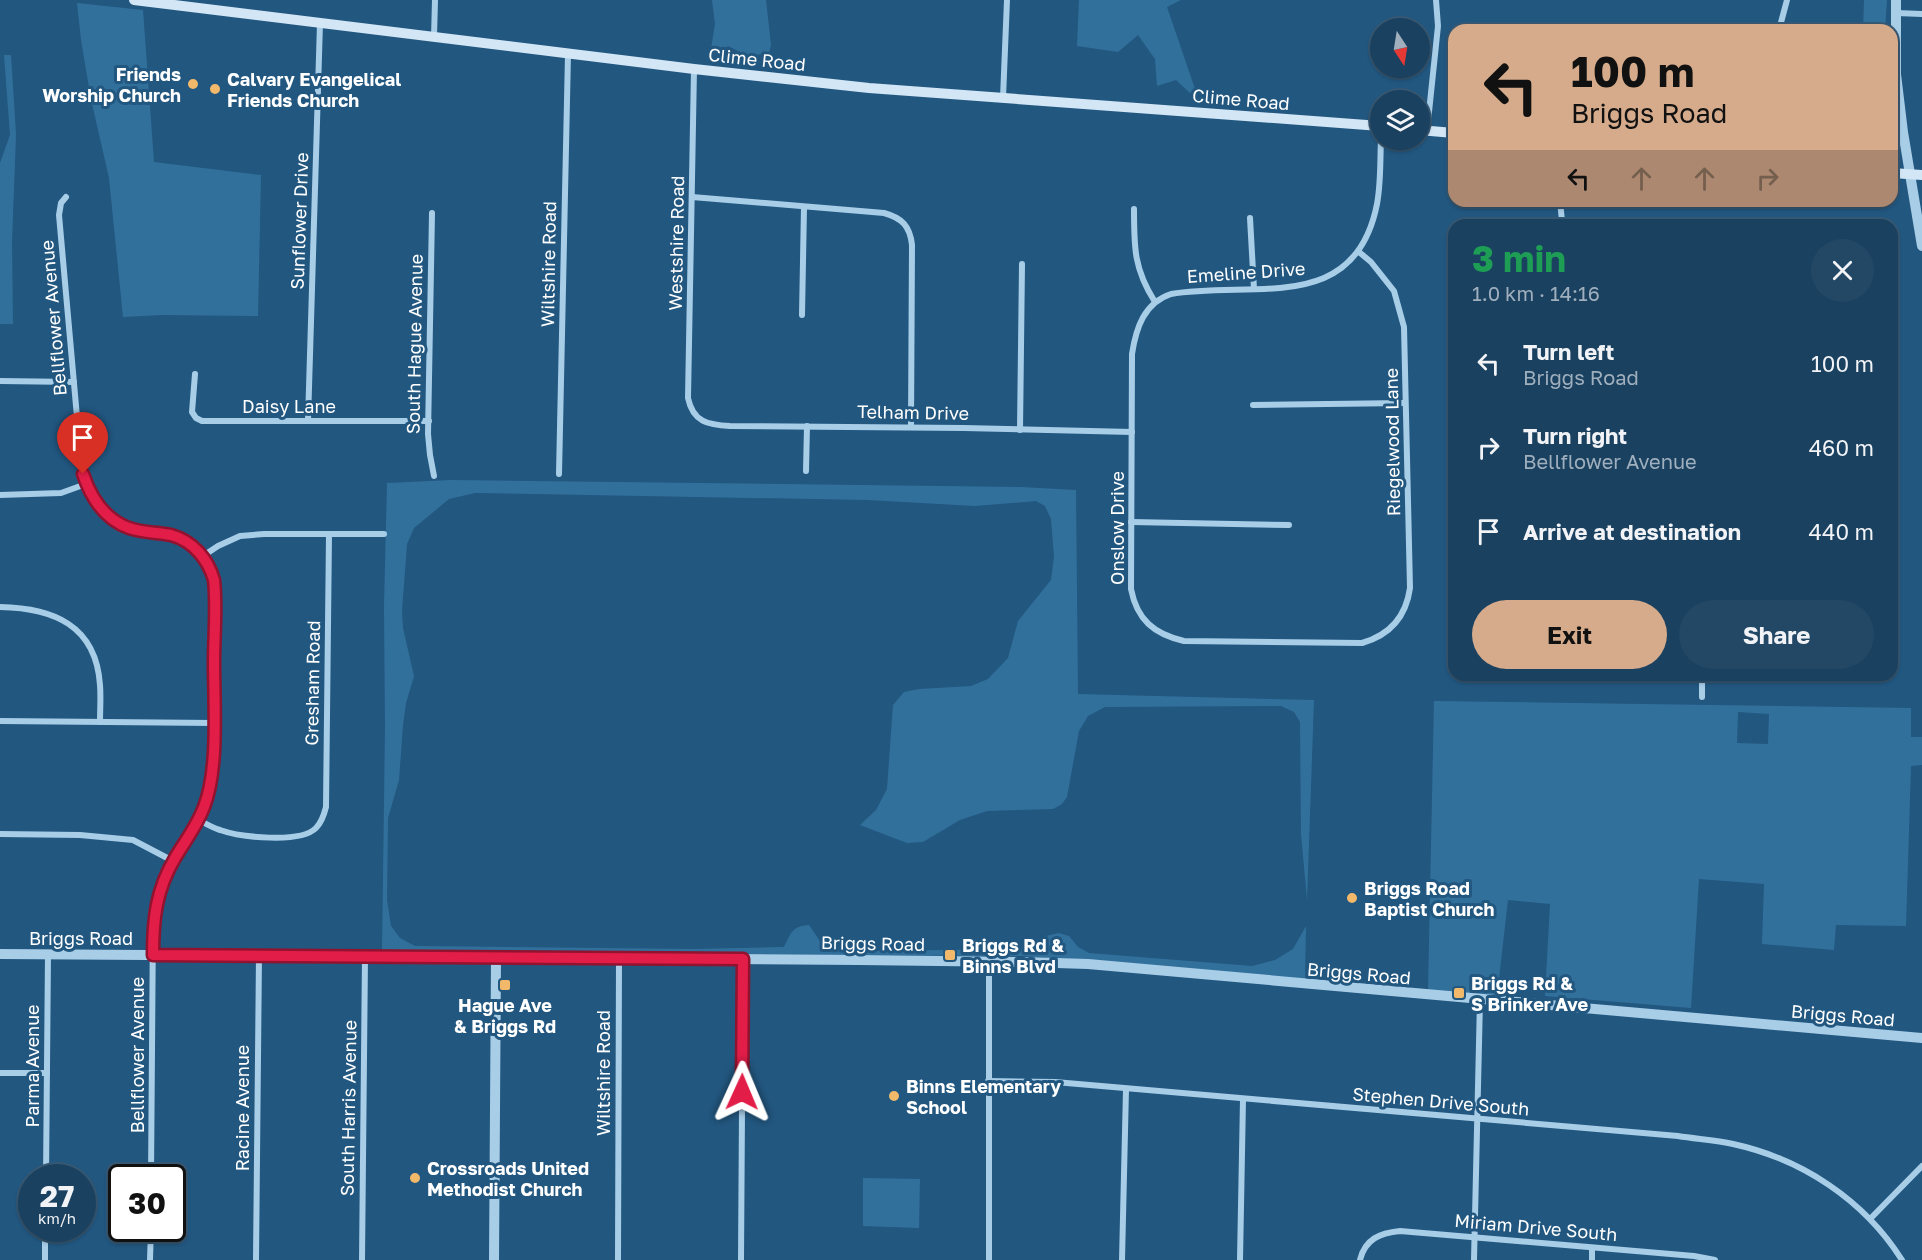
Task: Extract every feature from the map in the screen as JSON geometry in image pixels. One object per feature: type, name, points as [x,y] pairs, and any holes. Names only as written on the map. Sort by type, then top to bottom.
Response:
[{"type":"main road","name":"Clime Road","points":[[134,0],[568,54],[869,88],[1370,125]]},
{"type":"main road","points":[[1430,131],[1448,132]]},
{"type":"main road","points":[[1898,174],[1922,175]]},
{"type":"street","points":[[434,37],[435,0]]},
{"type":"street","points":[[1003,98],[1007,0]]},
{"type":"street","points":[[1429,90],[1438,26],[1436,0]]},
{"type":"street","points":[[1781,24],[1788,0]]},
{"type":"street","points":[[1896,0],[1896,24]]},
{"type":"street","points":[[1896,13],[1922,14]]},
{"type":"street","name":"Sunflower Drive","points":[[308,421],[320,23]]},
{"type":"street","name":"Wiltshire Road","points":[[559,474],[568,54]]},
{"type":"street","name":"Westshire Road","points":[[694,69],[688,398],[690,408],[696,416]]},
{"type":"street","points":[[1898,88],[1922,246]]},
{"type":"street","name":"Emeline Drive","points":[[1155,302],[1162,297],[1178,293],[1287,288],[1312,283],[1335,271],[1359,252],[1367,237],[1377,203],[1380,150]]},
{"type":"street","points":[[692,196],[884,213],[896,216],[906,223],[911,233],[912,245],[911,427]]},
{"type":"street","name":"Bellflower Avenue","points":[[66,197],[61,203],[59,215],[81,462],[86,484],[100,509],[118,523],[139,531],[170,535],[194,547],[212,571],[215,588],[212,778],[204,807],[173,861],[156,902],[153,918],[151,1164]]},
{"type":"street","points":[[802,315],[804,207]]},
{"type":"street","points":[[1134,209],[1134,250],[1137,265],[1155,302]]},
{"type":"street","name":"South Hague Avenue","points":[[432,213],[429,421],[430,455],[434,476]]},
{"type":"street","points":[[1250,218],[1254,289]]},
{"type":"street","name":"Riegelwood Lane","points":[[1359,252],[1371,262],[1395,291],[1404,327],[1410,588],[1404,610],[1393,626],[1381,636]]},
{"type":"street","points":[[1020,430],[1022,264]]},
{"type":"street","name":"Onslow Drive","points":[[1155,302],[1143,316],[1135,333],[1132,354],[1130,582],[1137,610],[1144,620],[1160,633],[1184,641],[1350,644],[1362,643],[1381,636]]},
{"type":"street","name":"Daisy Lane","points":[[195,374],[192,412],[202,421],[429,421]]},
{"type":"street","points":[[0,381],[74,381]]},
{"type":"street","points":[[1253,405],[1405,403]]},
{"type":"street","name":"Telham Drive","points":[[696,416],[706,423],[719,425],[1132,432]]},
{"type":"street","points":[[806,471],[807,426]]},
{"type":"street","points":[[0,495],[61,493],[86,484]]},
{"type":"street","points":[[1131,522],[1289,525]]},
{"type":"street","name":"Gresham Road","points":[[198,820],[218,830],[236,834],[258,837],[297,837],[316,829],[323,819],[326,807],[328,534]]},
{"type":"street","points":[[203,556],[240,536],[384,534]]},
{"type":"street","points":[[0,607],[43,611],[62,618],[85,639],[94,655],[98,670],[100,722]]},
{"type":"street","points":[[1702,681],[1702,697]]},
{"type":"street","points":[[0,721],[213,723]]},
{"type":"street","points":[[0,834],[80,835],[133,840],[173,861]]},
{"type":"street","name":"Briggs Road","points":[[0,954],[989,961],[1088,964],[1922,1038]]},
{"type":"street","name":"Parma Avenue","points":[[46,1164],[48,954]]},
{"type":"street","name":"Racine Avenue","points":[[256,1260],[259,955]]},
{"type":"street","name":"South Harris Avenue","points":[[362,1260],[365,956]]},
{"type":"street","points":[[494,1260],[496,957]]},
{"type":"street","name":"Wiltshire Road","points":[[618,1260],[619,958]]},
{"type":"street","points":[[741,1260],[743,959]]},
{"type":"street","points":[[989,961],[989,1260]]},
{"type":"street","points":[[1474,1260],[1480,1000]]},
{"type":"street","points":[[0,1073],[47,1073]]},
{"type":"street","name":"Stephen Drive South","points":[[988,1081],[1055,1082],[1678,1136],[1733,1143],[1782,1159],[1834,1187],[1871,1218],[1902,1260]]},
{"type":"street","points":[[1122,1260],[1126,1089]]},
{"type":"street","points":[[1240,1260],[1243,1099]]},
{"type":"street","points":[[1871,1218],[1922,1166]]},
{"type":"street","name":"Miriam Drive South","points":[[1360,1260],[1362,1251],[1373,1238],[1400,1231],[1694,1256],[1715,1260]]},
{"type":"street","points":[[45,1242],[45,1260]]},
{"type":"street","points":[[150,1260],[151,1242]]},
{"type":"street","points":[[1592,1248],[1592,1260]]},
{"type":"shaded area","points":[[712,0],[766,0],[771,45],[769,53],[748,56],[728,46],[719,53],[710,55],[715,24]]},
{"type":"shaded area","points":[[1079,0],[1181,0],[1167,7],[1195,89],[1190,93],[1176,80],[1157,86],[1155,59],[1138,35],[1118,52],[1077,46]]},
{"type":"shaded area","points":[[1864,0],[1887,0],[1885,24],[1863,24]]},
{"type":"shaded area","points":[[77,3],[143,10],[154,162],[261,175],[258,316],[123,317],[109,178],[91,99]]},
{"type":"shaded area","points":[[4,55],[11,55],[16,134],[12,242],[13,324],[0,324],[0,163],[10,135]]},
{"type":"shaded area","points":[[452,480],[1021,487],[1076,490],[1078,694],[1314,700],[1307,900],[1301,834],[1300,722],[1294,712],[1281,706],[1105,707],[1088,716],[1079,731],[1067,797],[1062,804],[1053,809],[987,811],[960,820],[923,842],[907,843],[860,825],[876,810],[887,789],[893,705],[904,692],[971,686],[988,679],[1008,658],[1018,621],[1051,580],[1054,557],[1051,519],[1045,506],[1036,501],[975,506],[868,500],[475,493],[449,499],[414,528],[407,544],[402,611],[403,628],[414,676],[406,703],[399,780],[388,818],[387,900],[391,926],[400,938],[415,946],[693,949],[784,947],[795,929],[809,925],[822,944],[833,948],[872,951],[1023,949],[1046,936],[1059,933],[1069,936],[1078,947],[1089,953],[1252,966],[1275,960],[1293,949],[1306,926],[1305,980],[1024,956],[382,953],[387,483]]},
{"type":"shaded area","points":[[1434,701],[1911,708],[1911,737],[1922,737],[1922,765],[1911,766],[1906,926],[1836,925],[1834,950],[1762,944],[1764,884],[1699,879],[1691,1008],[1545,996],[1550,904],[1508,900],[1497,996],[1428,990]],"holes":[[[1738,712],[1769,714],[1768,744],[1737,743]]]},
{"type":"shaded area","points":[[863,1178],[920,1179],[919,1228],[863,1226]]},
{"type":"place","name":"Friends Worship Church","points":[[193,84]]},
{"type":"place","name":"Calvary Evangelical Friends Church","points":[[215,89]]},
{"type":"place","name":"Briggs Road Baptist Church","points":[[1352,898]]},
{"type":"place","name":"Briggs Rd & Binns Blvd","points":[[950,955]]},
{"type":"place","name":"Hague Ave & Briggs Rd","points":[[505,985]]},
{"type":"place","name":"Briggs Rd & S Brinker Ave","points":[[1459,993]]},
{"type":"place","name":"Binns Elementary School","points":[[894,1096]]},
{"type":"place","name":"Crossroads United Methodist Church","points":[[415,1178]]},
{"type":"route","points":[[83,474],[100,509],[118,523],[129,528],[170,535],[194,547],[203,556],[212,571],[214,580],[212,778],[204,807],[193,831],[173,861],[156,902],[153,918],[153,955],[743,959],[742,1092]]}]
